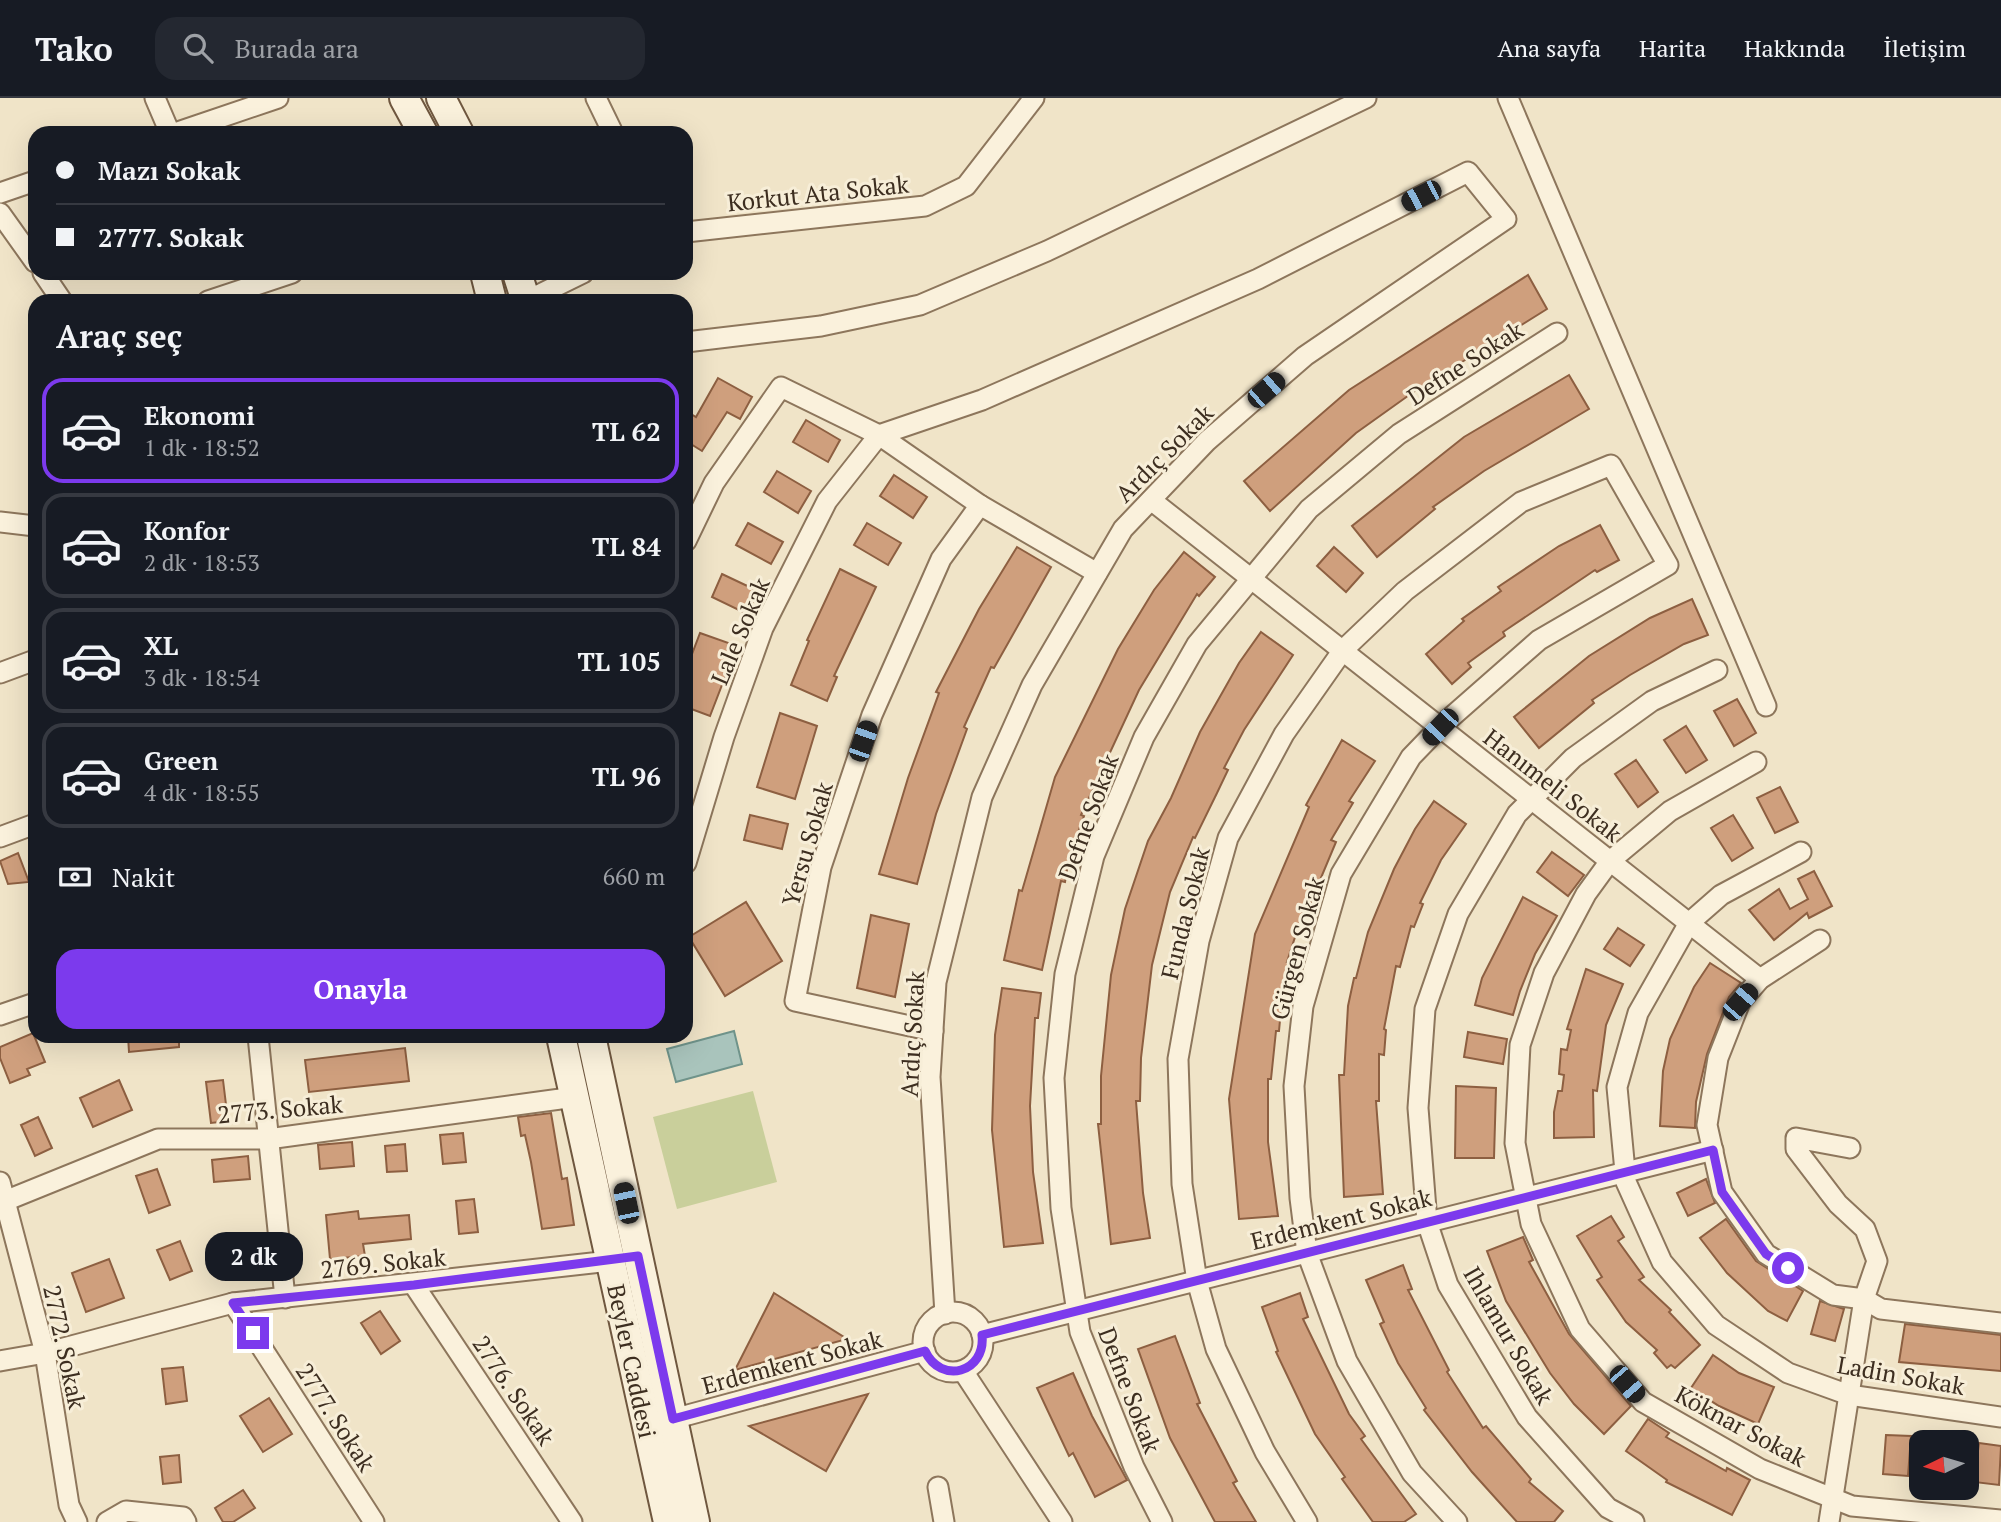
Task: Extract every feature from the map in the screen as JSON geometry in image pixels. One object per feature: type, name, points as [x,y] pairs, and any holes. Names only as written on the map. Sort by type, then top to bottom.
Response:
[{"type":"main road","points":[[404,98],[418,126]]},
{"type":"main road","points":[[441,98],[455,126]]},
{"type":"main road","name":"Beyler Caddesi","points":[[563,1043],[575,1097],[624,1258]]},
{"type":"main road","name":"Beyler Caddesi","points":[[592,1043],[624,1258],[660,1423],[695,1522]]},
{"type":"main road","name":"Beyler Caddesi","points":[[660,1423],[668,1522]]},
{"type":"street","points":[[155,98],[167,126]]},
{"type":"street","points":[[196,126],[278,98]]},
{"type":"street","points":[[596,98],[610,126]]},
{"type":"street","name":"Korkut Ata Sokak","points":[[693,231],[925,206],[966,186],[1034,98]]},
{"type":"street","points":[[693,341],[821,327],[920,305],[1047,251],[1366,98]]},
{"type":"street","points":[[1507,98],[1766,706]]},
{"type":"street","name":"Ardıç Sokak","points":[[879,435],[982,400],[1258,279],[1468,172],[1506,219],[1305,356],[1207,441],[1123,529],[1032,685],[982,797],[936,982],[930,1077],[945,1314]]},
{"type":"street","points":[[0,192],[28,183]]},
{"type":"street","points":[[0,213],[28,252]]},
{"type":"street","points":[[229,294],[271,280]]},
{"type":"street","points":[[540,294],[569,280]]},
{"type":"street","name":"Defne Sokak","points":[[1162,1522],[1134,1467],[1080,1332],[1061,1208],[1054,1078],[1065,974],[1094,856],[1144,737],[1196,644],[1309,509],[1399,434],[1557,333]]},
{"type":"street","points":[[693,526],[714,483],[781,387],[879,435],[980,505],[1097,573]]},
{"type":"street","name":"Lale Sokak","points":[[693,839],[723,737],[763,628],[827,501],[879,435]]},
{"type":"street","name":"Funda Sokak","points":[[1307,1522],[1265,1452],[1216,1349],[1197,1280],[1182,1184],[1178,1059],[1199,941],[1228,838],[1284,734],[1343,650],[1405,592],[1521,502],[1611,465]]},
{"type":"street","name":"Gürgen Sokak","points":[[1457,1522],[1412,1473],[1347,1361],[1307,1253],[1300,1198],[1294,1086],[1303,1006],[1341,874],[1411,757],[1440,727],[1539,640],[1668,565],[1611,465]]},
{"type":"street","name":"Hanımeli Sokak","points":[[1151,500],[1760,979]]},
{"type":"street","name":"Yersu Sokak","points":[[933,1031],[795,1001],[821,867],[872,715],[941,559],[980,505]]},
{"type":"street","points":[[0,522],[28,525]]},
{"type":"street","points":[[0,673],[28,663]]},
{"type":"street","name":"Ihlamur Sokak","points":[[1634,1522],[1608,1508],[1527,1417],[1448,1285],[1427,1222],[1418,1108],[1425,1009],[1458,915],[1517,814],[1573,758],[1652,701],[1717,670]]},
{"type":"street","name":"Köknar Sokak","points":[[1756,762],[1670,811],[1610,861],[1586,894],[1544,973],[1520,1045],[1515,1143],[1531,1224],[1580,1329],[1643,1402],[1760,1469],[1852,1506],[2001,1520]]},
{"type":"street","points":[[0,837],[28,827]]},
{"type":"street","name":"Ladin Sokak","points":[[1801,852],[1721,895],[1689,923],[1638,1013],[1618,1087],[1626,1182],[1662,1262],[1716,1325],[1788,1373],[1849,1395],[2001,1417]]},
{"type":"street","points":[[1820,940],[1760,979],[1740,1002],[1718,1058],[1707,1125],[1722,1192],[1766,1254],[1833,1295],[1864,1299],[1881,1309],[2001,1323]]},
{"type":"street","points":[[0,1015],[28,1005]]},
{"type":"street","points":[[259,1043],[285,1298]]},
{"type":"street","name":"2773. Sokak","points":[[2,1195],[158,1139],[268,1139],[575,1097]]},
{"type":"street","points":[[1829,1522],[1864,1299],[1877,1261],[1865,1229],[1838,1204],[1796,1149],[1796,1138],[1850,1148]]},
{"type":"street","name":"Erdemkent Sokak","points":[[982,1335],[1713,1150]]},
{"type":"street","name":"2772. Sokak","points":[[2,1195],[45,1353],[69,1505],[77,1522]]},
{"type":"street","name":"2769. Sokak","points":[[0,1360],[45,1353],[233,1303],[414,1285],[624,1258]]},
{"type":"street","name":"2776. Sokak","points":[[414,1285],[572,1522]]},
{"type":"street","name":"2777. Sokak","points":[[233,1303],[374,1522]]},
{"type":"street","points":[[954,1313],[971,1319],[982,1335],[983,1344],[977,1360],[963,1371],[944,1371],[929,1360],[923,1342],[929,1324],[945,1314],[954,1313]]},
{"type":"street","name":"Erdemkent Sokak","points":[[660,1423],[925,1351]]},
{"type":"street","points":[[963,1371],[1062,1522]]},
{"type":"street","points":[[938,1487],[944,1522]]},
{"type":"street","points":[[107,1522],[126,1511],[183,1517],[186,1522]]},
{"type":"green space","points":[[753,1091],[777,1182],[677,1209],[653,1117]]},
{"type":"water","points":[[734,1031],[742,1064],[676,1082],[667,1049]]},
{"type":"building","points":[[1528,275],[1547,309],[1412,393],[1356,433],[1270,511],[1244,481],[1349,390]]},
{"type":"building","points":[[1569,375],[1589,409],[1484,471],[1433,507],[1435,509],[1377,557],[1352,526],[1464,437]]},
{"type":"building","points":[[718,378],[752,397],[740,419],[727,412],[702,451],[693,445],[693,415],[696,417]]},
{"type":"building","points":[[806,420],[840,440],[828,462],[793,442]]},
{"type":"building","points":[[777,471],[811,491],[798,513],[764,492]]},
{"type":"building","points":[[894,475],[927,497],[913,518],[880,496]]},
{"type":"building","points":[[748,523],[783,542],[771,564],[736,545]]},
{"type":"building","points":[[867,523],[901,543],[888,565],[854,545]]},
{"type":"building","points":[[1600,525],[1619,560],[1597,572],[1595,570],[1503,632],[1505,636],[1468,663],[1471,667],[1452,684],[1426,654],[1464,621],[1462,619],[1501,591],[1498,587],[1559,546]]},
{"type":"building","points":[[1017,547],[1051,567],[994,668],[991,667],[964,727],[967,729],[936,814],[917,884],[879,874],[908,778],[939,693],[936,692],[979,609]]},
{"type":"building","points":[[1334,547],[1363,573],[1346,592],[1317,566]]},
{"type":"building","points":[[1184,552],[1215,577],[1199,596],[1197,594],[1139,690],[1081,815],[1084,816],[1069,857],[1065,882],[1061,881],[1042,970],[1004,960],[1019,890],[1022,891],[1055,777],[1118,649],[1154,590]]},
{"type":"building","points":[[840,569],[876,587],[834,676],[837,677],[827,701],[791,685],[809,641],[807,640]]},
{"type":"building","points":[[722,574],[758,591],[747,614],[712,597]]},
{"type":"building","points":[[1692,599],[1708,635],[1684,644],[1592,700],[1594,703],[1539,748],[1514,717],[1589,656],[1650,618]]},
{"type":"building","points":[[1261,632],[1293,655],[1244,730],[1224,768],[1228,770],[1195,838],[1193,837],[1170,892],[1152,965],[1141,1058],[1140,1101],[1136,1101],[1143,1193],[1150,1238],[1111,1244],[1098,1124],[1101,1124],[1101,1076],[1111,975],[1125,909],[1148,841],[1171,798],[1200,732],[1239,663]]},
{"type":"building","points":[[700,633],[737,646],[710,716],[693,710],[693,652]]},
{"type":"building","points":[[1737,699],[1756,733],[1734,746],[1714,711]]},
{"type":"building","points":[[780,713],[817,726],[795,799],[757,787]]},
{"type":"building","points":[[1686,726],[1707,760],[1686,773],[1664,740]]},
{"type":"building","points":[[1342,740],[1375,761],[1349,801],[1353,803],[1331,840],[1336,842],[1310,904],[1306,903],[1287,962],[1290,962],[1286,987],[1283,987],[1279,1031],[1276,1031],[1271,1079],[1268,1079],[1268,1142],[1278,1216],[1239,1219],[1229,1099],[1255,934],[1309,807],[1306,805]]},
{"type":"building","points":[[1636,760],[1658,792],[1638,807],[1615,774]]},
{"type":"building","points":[[1780,787],[1798,822],[1775,833],[1757,798]]},
{"type":"building","points":[[1434,801],[1466,824],[1441,860],[1420,903],[1423,904],[1414,927],[1411,926],[1400,967],[1396,966],[1384,1029],[1384,1055],[1379,1054],[1379,1101],[1376,1101],[1383,1194],[1344,1197],[1339,1075],[1344,1075],[1348,1006],[1354,978],[1368,932],[1394,869],[1415,829]]},
{"type":"building","points":[[750,815],[788,824],[782,849],[744,840]]},
{"type":"building","points":[[1733,815],[1753,848],[1732,861],[1711,828]]},
{"type":"building","points":[[1552,852],[1584,875],[1568,896],[1537,872]]},
{"type":"building","points":[[18,853],[28,882],[8,884],[0,861]]},
{"type":"building","points":[[1814,871],[1832,906],[1809,918],[1807,913],[1774,940],[1749,910],[1779,889],[1790,909],[1808,899],[1798,879]]},
{"type":"building","points":[[1523,897],[1557,916],[1535,954],[1513,1015],[1475,1005],[1482,978]]},
{"type":"building","points":[[746,902],[782,961],[725,996],[693,944],[693,935]]},
{"type":"building","points":[[871,915],[909,924],[895,997],[857,988]]},
{"type":"building","points":[[1618,928],[1644,945],[1630,966],[1604,949]]},
{"type":"building","points":[[1710,963],[1741,983],[1729,997],[1707,1054],[1696,1102],[1695,1128],[1660,1126],[1663,1071],[1670,1039],[1694,987]]},
{"type":"building","points":[[1586,969],[1623,984],[1606,1025],[1597,1091],[1593,1090],[1594,1137],[1554,1138],[1554,1112],[1558,1091],[1562,1091],[1564,1075],[1559,1074],[1561,1049],[1567,1050],[1571,1030],[1567,1029]]},
{"type":"building","points":[[1002,988],[1041,993],[1038,1018],[1035,1018],[1030,1106],[1033,1172],[1043,1243],[1004,1247],[992,1130],[995,1035]]},
{"type":"building","points":[[1468,1032],[1507,1039],[1503,1064],[1464,1057]]},
{"type":"building","points":[[28,1035],[28,1043],[37,1043],[45,1062],[27,1069],[30,1075],[10,1083],[0,1058],[0,1047]]},
{"type":"building","points":[[128,1043],[179,1043],[179,1047],[129,1052]]},
{"type":"building","points":[[405,1048],[409,1081],[309,1092],[305,1060]]},
{"type":"building","points":[[119,1080],[132,1110],[93,1127],[80,1098]]},
{"type":"building","points":[[223,1080],[228,1121],[211,1123],[206,1082]]},
{"type":"building","points":[[1456,1086],[1496,1088],[1494,1158],[1455,1158]]},
{"type":"building","points":[[551,1113],[562,1179],[567,1178],[574,1225],[542,1229],[531,1162],[525,1135],[521,1136],[518,1117]]},
{"type":"building","points":[[38,1117],[52,1148],[35,1156],[21,1125]]},
{"type":"building","points":[[463,1133],[466,1162],[443,1164],[440,1135]]},
{"type":"building","points":[[352,1142],[354,1166],[320,1169],[318,1145]]},
{"type":"building","points":[[405,1144],[407,1171],[387,1172],[385,1146]]},
{"type":"building","points":[[248,1156],[250,1179],[214,1182],[212,1160]]},
{"type":"building","points":[[157,1169],[170,1205],[149,1213],[136,1176]]},
{"type":"building","points":[[1706,1179],[1715,1203],[1688,1216],[1677,1193]]},
{"type":"building","points":[[474,1199],[478,1232],[459,1234],[456,1201]]},
{"type":"building","points":[[358,1211],[359,1219],[409,1215],[411,1239],[363,1244],[365,1256],[330,1259],[326,1215]]},
{"type":"building","points":[[1611,1216],[1624,1237],[1618,1241],[1644,1277],[1639,1280],[1671,1310],[1669,1312],[1700,1345],[1675,1368],[1671,1365],[1667,1368],[1654,1353],[1657,1350],[1626,1322],[1597,1280],[1602,1277],[1577,1236]]},
{"type":"building","points":[[1726,1219],[1756,1261],[1803,1291],[1787,1321],[1768,1311],[1727,1273],[1700,1238]]},
{"type":"building","points":[[1523,1237],[1533,1260],[1529,1262],[1569,1334],[1631,1406],[1604,1434],[1574,1404],[1550,1373],[1506,1301],[1487,1251]]},
{"type":"building","points":[[180,1241],[192,1271],[170,1280],[157,1250]]},
{"type":"building","points":[[109,1259],[124,1298],[86,1312],[72,1273]]},
{"type":"building","points":[[1403,1265],[1412,1289],[1408,1290],[1449,1370],[1447,1372],[1483,1428],[1486,1426],[1531,1479],[1529,1482],[1563,1511],[1554,1522],[1517,1522],[1472,1472],[1424,1410],[1426,1408],[1398,1363],[1380,1324],[1384,1322],[1366,1280]]},
{"type":"building","points":[[774,1293],[847,1339],[735,1370]]},
{"type":"building","points":[[1300,1293],[1308,1317],[1303,1319],[1349,1414],[1365,1436],[1361,1439],[1416,1514],[1404,1522],[1373,1522],[1342,1479],[1345,1477],[1315,1434],[1276,1352],[1278,1351],[1262,1307]]},
{"type":"building","points":[[1820,1301],[1844,1309],[1835,1341],[1811,1334]]},
{"type":"building","points":[[380,1311],[400,1341],[381,1354],[361,1323]]},
{"type":"building","points":[[1905,1324],[2001,1335],[2001,1371],[1899,1362]]},
{"type":"building","points":[[1175,1336],[1200,1403],[1197,1404],[1237,1481],[1233,1483],[1256,1522],[1215,1522],[1170,1438],[1138,1349]]},
{"type":"building","points":[[1713,1355],[1739,1373],[1774,1387],[1758,1424],[1719,1406],[1691,1388]]},
{"type":"building","points":[[183,1367],[187,1401],[166,1404],[162,1369]]},
{"type":"building","points":[[1073,1373],[1092,1416],[1127,1480],[1095,1497],[1073,1453],[1069,1456],[1037,1388]]},
{"type":"building","points":[[868,1394],[826,1471],[749,1426]]},
{"type":"building","points":[[269,1398],[292,1434],[263,1452],[240,1416]]},
{"type":"building","points":[[1648,1419],[1669,1433],[1666,1437],[1726,1471],[1727,1468],[1750,1480],[1732,1515],[1666,1482],[1667,1480],[1626,1451]]},
{"type":"building","points":[[1886,1435],[1909,1436],[1908,1476],[1883,1474]]},
{"type":"building","points":[[1979,1443],[2001,1446],[1999,1485],[1979,1483]]},
{"type":"building","points":[[179,1455],[181,1482],[163,1484],[160,1457]]},
{"type":"building","points":[[243,1490],[255,1508],[233,1522],[223,1522],[215,1508]]},
{"type":"route","points":[[253,1333],[233,1303],[414,1285],[638,1256],[673,1419],[925,1351],[936,1367],[944,1371],[963,1371],[977,1360],[983,1344],[982,1335],[1713,1150],[1722,1192],[1766,1254],[1788,1268]]}]
